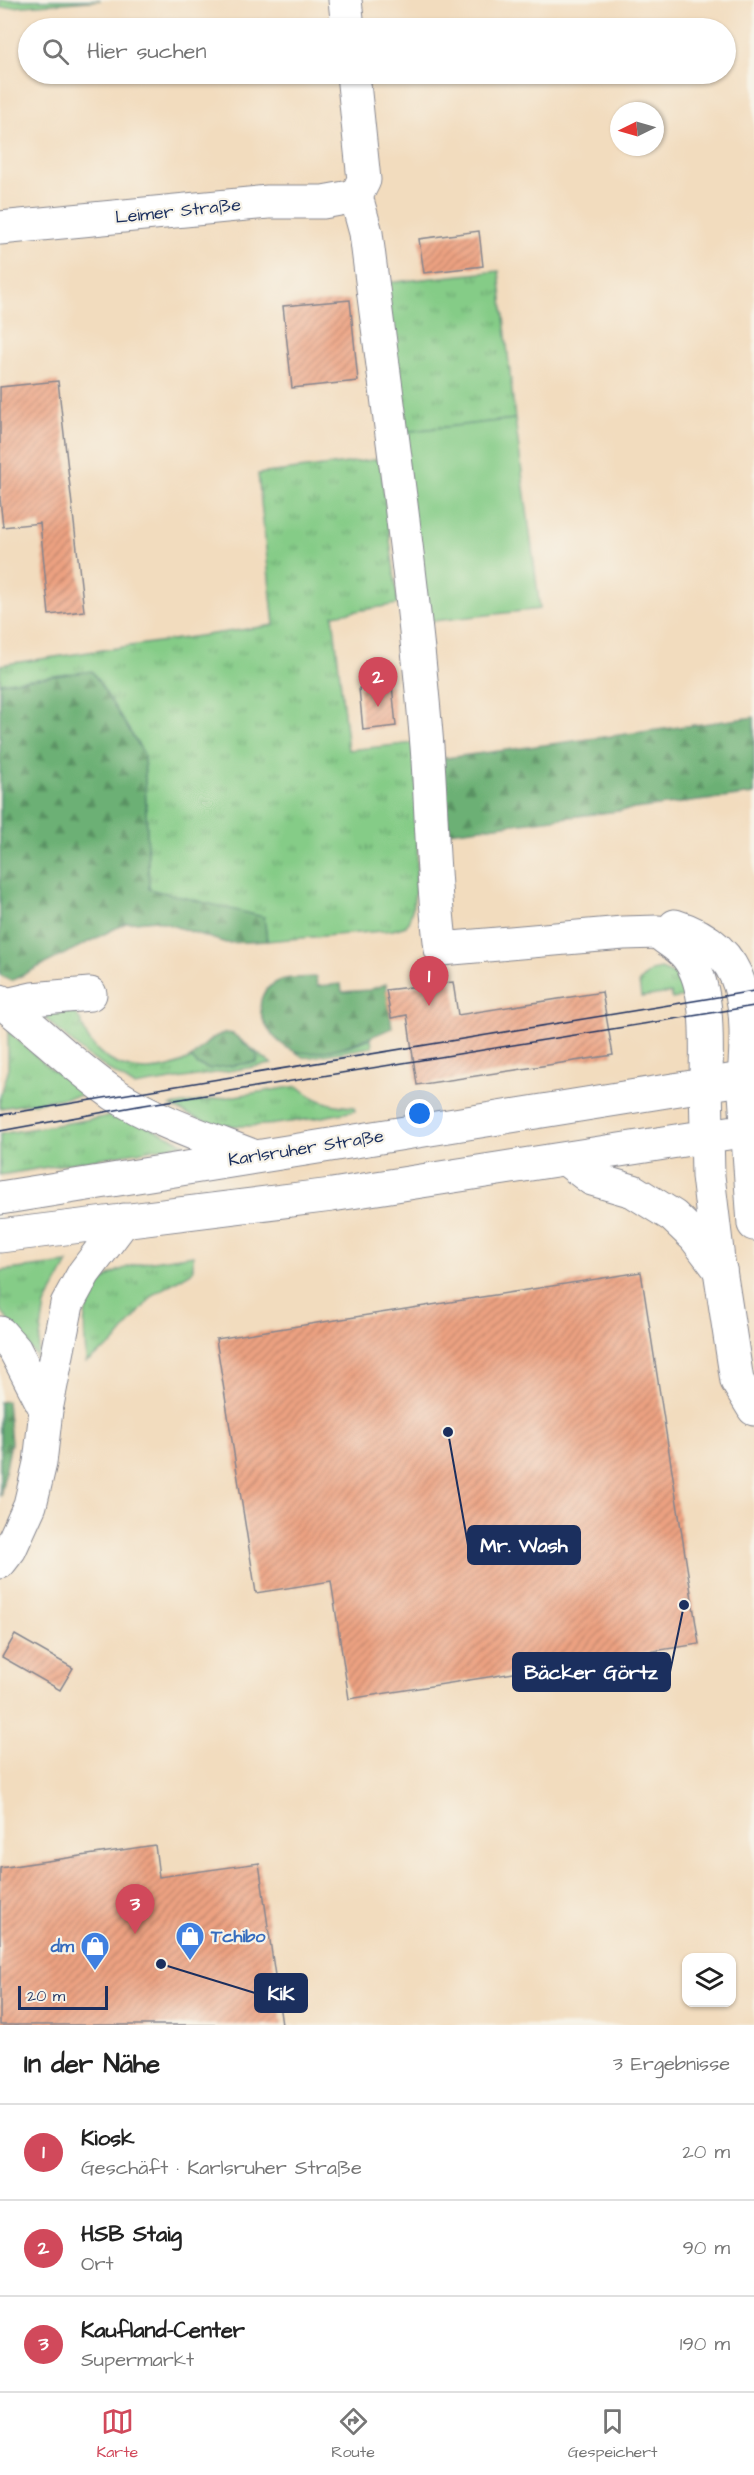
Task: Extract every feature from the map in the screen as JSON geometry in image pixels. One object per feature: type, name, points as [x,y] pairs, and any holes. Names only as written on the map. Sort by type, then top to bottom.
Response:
[{"type":"main road","points":[[345,0],[347,18]]},
{"type":"main road","points":[[354,84],[363,180],[356,196],[366,233],[413,612],[427,746],[435,904],[441,949],[667,929],[704,936],[715,945],[731,965],[749,1005],[747,1040],[754,1224]]},
{"type":"main road","name":"Leimer Straße","points":[[0,228],[268,202],[323,202],[356,196]]},
{"type":"main road","points":[[667,929],[687,955],[700,978],[706,1042],[706,1138],[720,1270],[737,1381],[754,1409]]},
{"type":"main road","points":[[3,1003],[77,994]]},
{"type":"main road","points":[[3,1003],[61,1053],[116,1095],[185,1129],[253,1156]]},
{"type":"main road","name":"Karlsruher Straße","points":[[0,1198],[749,1078]]},
{"type":"main road","points":[[0,1236],[333,1195],[751,1130]]},
{"type":"main road","points":[[567,1160],[592,1179],[633,1191],[673,1216],[695,1237],[720,1270]]},
{"type":"main road","points":[[0,1562],[9,1549],[30,1505],[40,1463],[46,1410],[67,1304],[74,1288],[124,1220]]},
{"type":"main road","points":[[8,1341],[46,1410]]},
{"type":"green space","points":[[0,0],[101,0],[0,8]]},
{"type":"green space","points":[[499,271],[515,419],[403,432],[386,283]]},
{"type":"green space","points":[[515,419],[540,609],[425,622],[403,432]]},
{"type":"green space","points":[[380,459],[398,604],[333,615],[348,750],[415,743],[418,838],[412,911],[406,926],[393,930],[267,941],[264,917],[149,890],[144,754],[92,672],[0,683],[0,665],[274,625],[258,474]]},
{"type":"green space","points":[[92,671],[144,754],[149,889],[264,917],[267,941],[226,943],[155,920],[126,923],[11,981],[0,975],[0,683]]},
{"type":"green space","points":[[754,717],[754,794],[449,832],[439,759]]},
{"type":"green space","points":[[661,969],[676,975],[686,997],[672,999],[671,993],[641,997],[639,982],[651,971]]},
{"type":"green space","points":[[316,977],[317,986],[341,984],[342,992],[369,990],[386,984],[392,1028],[344,1047],[317,1053],[294,1051],[284,1046],[268,1030],[263,1020],[261,999],[266,990],[279,981],[290,978]]},
{"type":"green space","points":[[74,1011],[89,1040],[99,1052],[123,1066],[150,1070],[178,1064],[191,1058],[198,1065],[209,1069],[257,1062],[244,1043],[233,1034],[272,1064],[134,1086],[86,1055],[44,1017],[46,1013]]},
{"type":"green space","points":[[8,1031],[52,1070],[90,1094],[0,1108],[0,1097],[8,1072]]},
{"type":"green space","points":[[227,1033],[233,1034],[257,1054],[257,1062],[209,1069],[198,1065],[191,1058],[211,1039]]},
{"type":"green space","points":[[371,1038],[372,1047],[311,1057],[303,1057],[294,1051],[313,1052],[333,1049]]},
{"type":"green space","points":[[298,1086],[317,1099],[331,1104],[354,1107],[355,1111],[282,1123],[243,1126],[204,1121],[171,1106]]},
{"type":"green space","points":[[123,1114],[185,1144],[0,1175],[0,1134]]},
{"type":"green space","points":[[193,1255],[193,1271],[154,1294],[112,1345],[86,1362],[85,1316],[91,1298],[100,1284],[112,1274],[142,1263]]},
{"type":"green space","points":[[68,1263],[45,1305],[37,1357],[0,1310],[0,1271]]},
{"type":"green space","points":[[7,1401],[11,1443],[0,1497],[0,1402]]},
{"type":"building","points":[[479,231],[483,266],[424,273],[419,239]]},
{"type":"building","points":[[350,300],[358,381],[292,388],[283,306]]},
{"type":"building","points":[[58,381],[84,611],[49,615],[40,523],[3,527],[0,499],[0,387]]},
{"type":"building","points":[[392,685],[396,726],[363,730],[359,688]]},
{"type":"building","points":[[453,982],[458,1015],[602,992],[613,1055],[417,1085],[407,1015],[391,1018],[386,990]]},
{"type":"building","points":[[641,1272],[699,1644],[349,1699],[331,1581],[256,1593],[216,1339]]},
{"type":"building","points":[[15,1635],[73,1668],[60,1690],[2,1657]]},
{"type":"building","points":[[155,1845],[159,1877],[259,1863],[282,2025],[0,2025],[0,1868]]},
{"type":"tram line","points":[[0,1115],[754,991]]},
{"type":"tram line","points":[[0,1131],[138,1106],[754,1006]]},
{"type":"place","name":"HSB Staig","points":[[378,707]]},
{"type":"place","name":"Kiosk","points":[[429,1006]]},
{"type":"place","name":"Mr. Wash","points":[[448,1432]]},
{"type":"place","name":"Bäcker Görtz","points":[[684,1605]]},
{"type":"place","name":"Kaufland-Center","points":[[135,1934]]},
{"type":"place","name":"Tchibo","points":[[190,1962]]},
{"type":"place","name":"KiK","points":[[161,1964]]},
{"type":"place","name":"dm","points":[[95,1972]]}]
